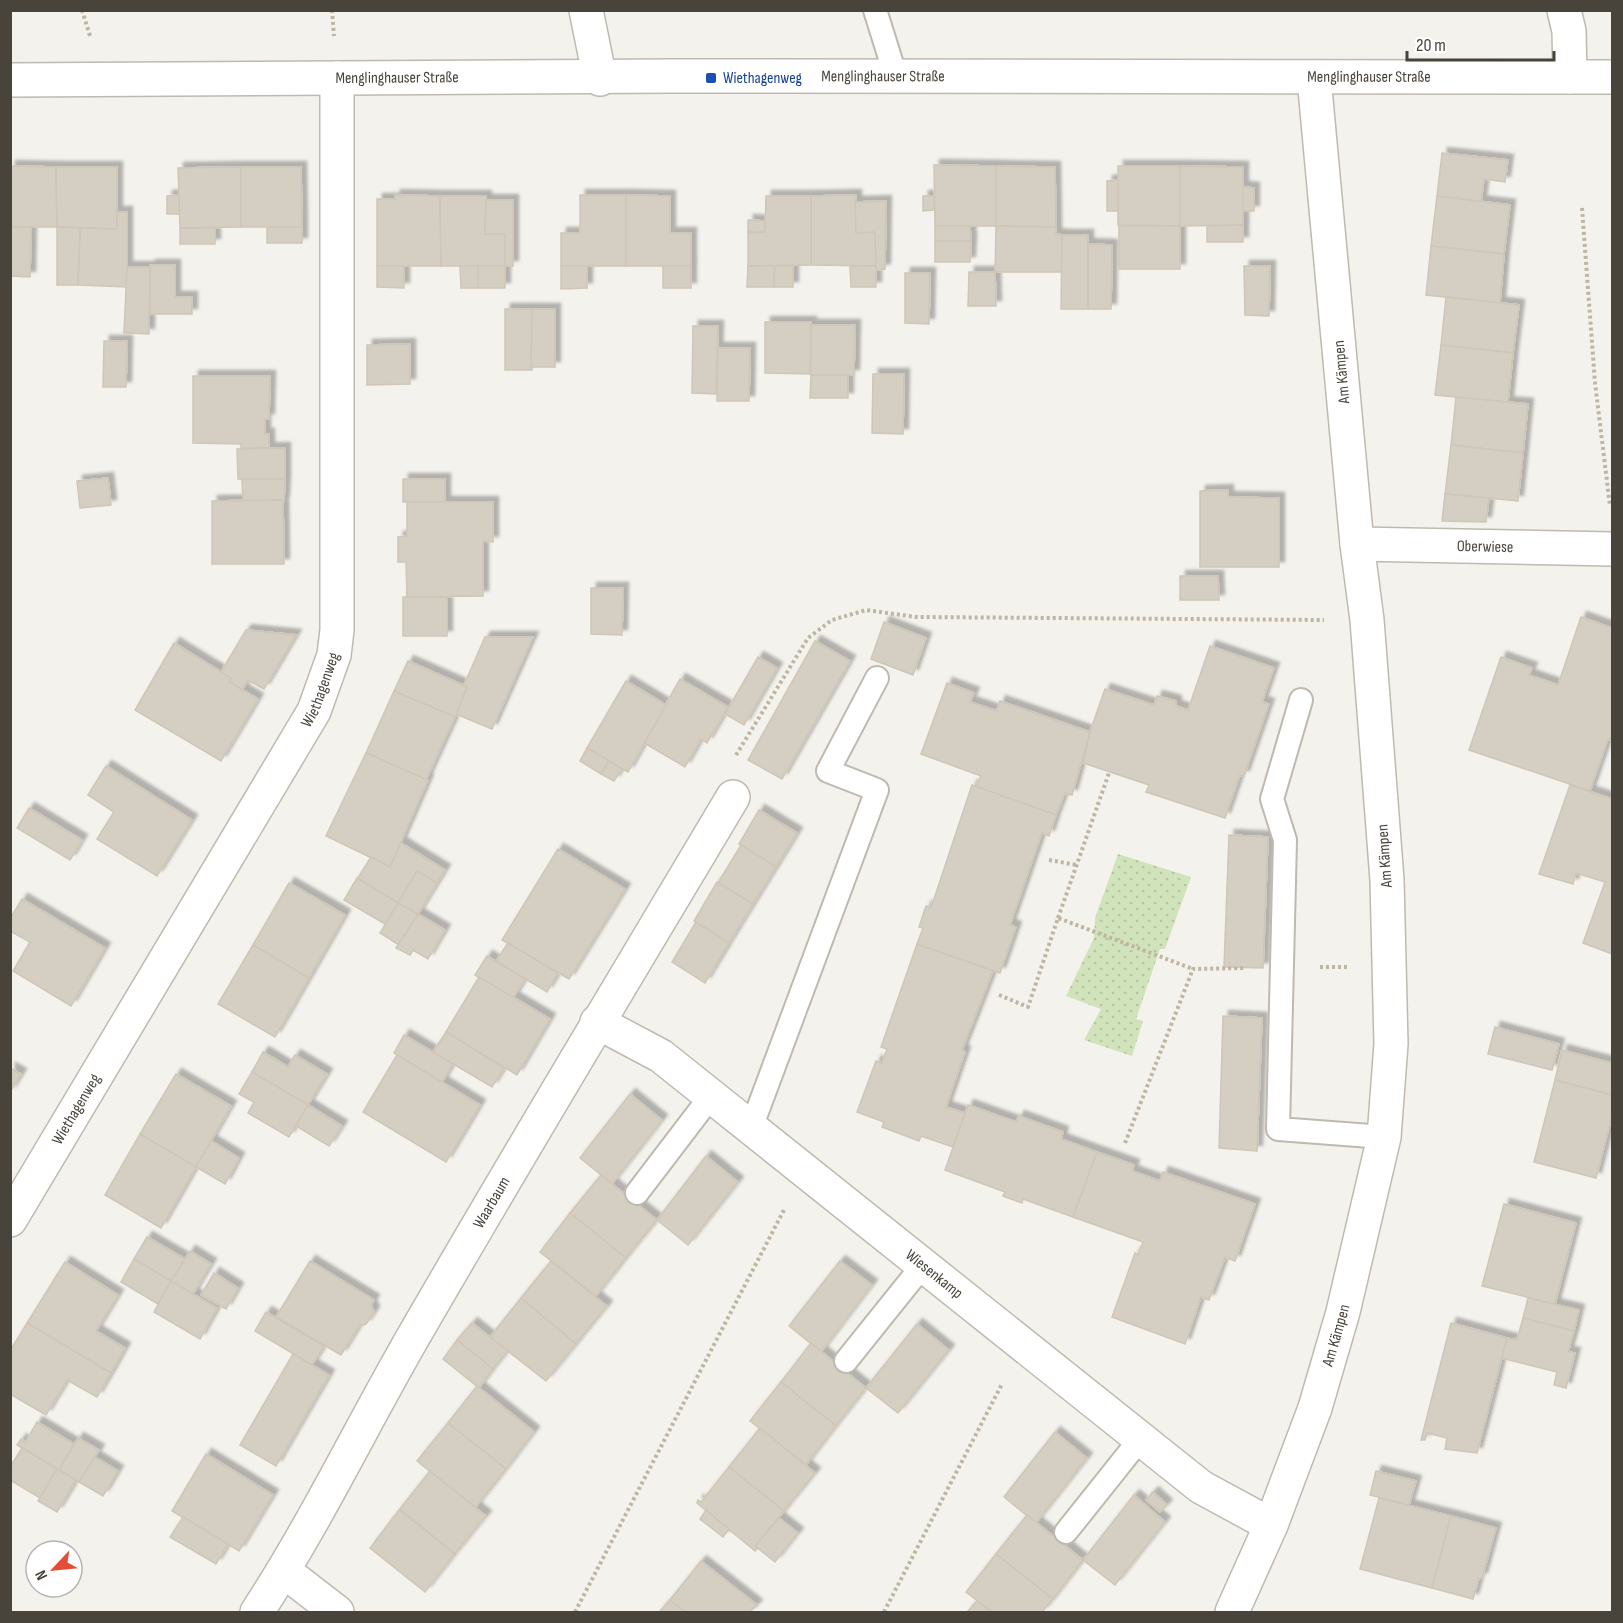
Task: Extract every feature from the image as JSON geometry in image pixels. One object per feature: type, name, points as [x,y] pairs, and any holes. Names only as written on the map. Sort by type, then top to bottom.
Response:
[{"type":"street","points":[[586,10],[600,79]]},
{"type":"street","points":[[1564,10],[1569,31],[1570,77]]},
{"type":"street","name":"Menglinghauser Straße","points":[[10,80],[1612,77]]},
{"type":"street","name":"Wiethagenweg","points":[[10,1221],[314,711],[334,655],[338,630],[337,78]]},
{"type":"street","name":"Am Kämpen","points":[[1232,1612],[1271,1525],[1315,1408],[1343,1312],[1384,1137],[1391,1044],[1391,967],[1387,880],[1367,620],[1357,544],[1314,78]]},
{"type":"street","name":"Oberwiese","points":[[1357,544],[1612,549]]},
{"type":"street","name":"Waarbaum","points":[[257,1612],[284,1571],[415,1334],[597,1022],[733,797]]},
{"type":"street","name":"Wiesenkamp","points":[[597,1022],[661,1056],[1201,1487],[1271,1525]]},
{"type":"street","points":[[284,1571],[337,1612]]},
{"type":"lane","points":[[874,10],[896,77]]},
{"type":"lane","points":[[750,1128],[877,790],[828,771],[877,678]]},
{"type":"lane","points":[[1301,700],[1272,799],[1285,840],[1278,1129],[1384,1137]]},
{"type":"lane","points":[[637,1193],[711,1096]]},
{"type":"lane","points":[[846,1361],[923,1265]]},
{"type":"lane","points":[[1066,1532],[1141,1438]]},
{"type":"path","points":[[1582,208],[1595,383],[1611,512]]},
{"type":"path","points":[[733,797],[716,787],[808,638],[832,620],[866,610],[916,617],[1367,620]]},
{"type":"path","points":[[999,995],[1028,1007],[1109,773]]},
{"type":"path","points":[[1049,860],[1077,865]]},
{"type":"path","points":[[1058,918],[1193,969],[1282,966],[1391,967]]},
{"type":"path","points":[[1125,1143],[1193,969]]},
{"type":"path","points":[[575,1612],[804,1172]]},
{"type":"path","points":[[884,1612],[1022,1345]]},
{"type":"green space","points":[[1118,854],[1191,877],[1165,949],[1160,949],[1136,1019],[1143,1021],[1132,1056],[1084,1040],[1101,1009],[1066,996],[1094,938],[1095,918]]},
{"type":"building","points":[[1442,153],[1508,160],[1505,182],[1484,179],[1481,202],[1437,196]]},
{"type":"building","points":[[934,165],[996,166],[996,226],[935,226]]},
{"type":"building","points":[[10,166],[56,167],[57,227],[10,227]]},
{"type":"building","points":[[996,166],[1055,167],[1056,227],[996,226]]},
{"type":"building","points":[[1118,166],[1180,166],[1180,226],[1118,225]]},
{"type":"building","points":[[1180,166],[1243,167],[1243,225],[1180,226]]},
{"type":"building","points":[[56,167],[117,167],[117,229],[57,227]]},
{"type":"building","points":[[241,167],[301,167],[302,227],[241,227]]},
{"type":"building","points":[[241,167],[241,227],[180,228],[178,168]]},
{"type":"building","points":[[1118,180],[1118,211],[1107,211],[1107,181]]},
{"type":"building","points":[[1243,187],[1254,188],[1254,211],[1243,211]]},
{"type":"building","points":[[179,195],[179,214],[167,214],[167,196]]},
{"type":"building","points":[[395,195],[440,196],[441,266],[377,266],[377,199],[395,199]]},
{"type":"building","points":[[580,195],[626,195],[626,266],[561,266],[561,233],[580,233]]},
{"type":"building","points":[[626,195],[670,196],[670,233],[691,233],[691,266],[626,266]]},
{"type":"building","points":[[856,195],[856,233],[875,232],[876,266],[811,265],[811,196]]},
{"type":"building","points":[[440,196],[486,196],[485,234],[505,234],[505,266],[441,266]]},
{"type":"building","points":[[766,196],[811,196],[811,265],[748,266],[748,232],[765,232]]},
{"type":"building","points":[[923,196],[934,196],[934,210],[923,211]]},
{"type":"building","points":[[1437,196],[1510,205],[1504,254],[1431,246]]},
{"type":"building","points":[[486,200],[513,200],[513,266],[505,266],[505,234],[485,234]]},
{"type":"building","points":[[886,201],[885,269],[876,270],[875,232],[856,233],[855,202]]},
{"type":"building","points":[[117,212],[127,212],[127,287],[78,285],[80,228],[117,229]]},
{"type":"building","points":[[748,220],[765,221],[765,232],[748,232]]},
{"type":"building","points":[[1243,225],[1243,242],[1207,242],[1207,226]]},
{"type":"building","points":[[935,226],[970,226],[971,241],[935,241]]},
{"type":"building","points":[[996,226],[1056,227],[1056,234],[1062,235],[1062,272],[995,272]]},
{"type":"building","points":[[1119,226],[1180,226],[1180,269],[1119,269]]},
{"type":"building","points":[[10,227],[31,227],[30,277],[10,276]]},
{"type":"building","points":[[57,227],[80,228],[78,285],[57,285]]},
{"type":"building","points":[[267,227],[302,227],[302,243],[267,243]]},
{"type":"building","points":[[180,228],[215,228],[215,244],[180,244]]},
{"type":"building","points":[[1062,235],[1088,235],[1088,309],[1061,309]]},
{"type":"building","points":[[935,241],[971,241],[970,262],[935,262]]},
{"type":"building","points":[[1088,244],[1112,245],[1111,309],[1088,309]]},
{"type":"building","points":[[1431,246],[1504,254],[1500,303],[1426,295]]},
{"type":"building","points":[[150,265],[175,265],[175,297],[192,297],[192,314],[150,314]]},
{"type":"building","points":[[377,266],[404,266],[404,288],[377,287]]},
{"type":"building","points":[[460,266],[478,266],[478,288],[461,288]]},
{"type":"building","points":[[478,266],[505,266],[505,288],[478,288]]},
{"type":"building","points":[[561,266],[587,266],[587,288],[561,289]]},
{"type":"building","points":[[663,266],[691,266],[691,288],[663,288]]},
{"type":"building","points":[[748,266],[775,266],[774,287],[747,287]]},
{"type":"building","points":[[775,266],[793,266],[793,287],[774,287]]},
{"type":"building","points":[[850,266],[876,266],[876,287],[851,287]]},
{"type":"building","points":[[1244,266],[1270,266],[1269,316],[1245,315]]},
{"type":"building","points":[[127,267],[150,267],[149,334],[124,333]]},
{"type":"building","points":[[969,272],[995,272],[996,306],[968,306]]},
{"type":"building","points":[[905,273],[930,273],[929,324],[905,323]]},
{"type":"building","points":[[1446,297],[1519,305],[1513,353],[1441,345]]},
{"type":"building","points":[[505,309],[532,309],[532,370],[505,370]]},
{"type":"building","points":[[532,309],[555,309],[555,367],[531,367]]},
{"type":"building","points":[[765,322],[811,322],[810,374],[765,373]]},
{"type":"building","points":[[811,325],[855,325],[854,375],[811,375]]},
{"type":"building","points":[[693,326],[718,326],[716,394],[692,393]]},
{"type":"building","points":[[104,341],[127,341],[126,387],[103,387]]},
{"type":"building","points":[[410,344],[410,384],[367,385],[367,345]]},
{"type":"building","points":[[1441,345],[1513,353],[1508,402],[1435,395]]},
{"type":"building","points":[[718,348],[750,348],[749,401],[717,401]]},
{"type":"building","points":[[873,374],[904,374],[903,434],[872,433]]},
{"type":"building","points":[[811,375],[848,375],[848,398],[810,398]]},
{"type":"building","points":[[193,376],[270,376],[269,419],[265,419],[265,434],[269,434],[269,448],[241,448],[241,444],[193,443]]},
{"type":"building","points":[[1456,397],[1528,404],[1523,453],[1451,445]]},
{"type":"building","points":[[1451,445],[1523,453],[1518,501],[1445,494]]},
{"type":"building","points":[[285,448],[285,479],[238,479],[237,449]]},
{"type":"building","points":[[108,478],[111,505],[80,508],[77,481]]},
{"type":"building","points":[[242,479],[285,479],[284,501],[243,501]]},
{"type":"building","points":[[403,479],[445,479],[445,502],[403,502]]},
{"type":"building","points":[[1228,490],[1228,497],[1279,498],[1279,567],[1200,567],[1200,491]]},
{"type":"building","points":[[1445,494],[1489,498],[1486,522],[1442,521]]},
{"type":"building","points":[[283,500],[284,564],[212,564],[212,501]]},
{"type":"building","points":[[407,502],[493,502],[493,542],[483,541],[483,596],[407,597],[406,562],[398,562],[398,537],[407,536]]},
{"type":"building","points":[[1180,576],[1218,576],[1219,600],[1180,600]]},
{"type":"building","points":[[591,588],[623,588],[622,635],[591,634]]},
{"type":"building","points":[[403,597],[447,597],[447,636],[403,636]]},
{"type":"building","points":[[1581,617],[1612,628],[1612,740],[1608,739],[1590,791],[1469,750],[1501,657],[1532,668],[1529,675],[1558,685]]},
{"type":"building","points":[[884,622],[926,638],[913,675],[871,659]]},
{"type":"building","points":[[246,630],[296,635],[264,689],[248,680],[242,690],[229,682],[231,678],[221,672]]},
{"type":"building","points":[[485,637],[533,637],[492,729],[456,714],[467,687],[464,685]]},
{"type":"building","points":[[815,641],[850,661],[782,779],[748,760]]},
{"type":"building","points":[[174,643],[231,678],[229,682],[258,699],[221,761],[135,710]]},
{"type":"building","points":[[1210,646],[1274,668],[1262,702],[1269,704],[1244,776],[1240,775],[1225,818],[1146,792],[1149,785],[1083,763],[1090,732],[1105,689],[1154,705],[1157,696],[1176,701],[1176,706],[1188,710]]},
{"type":"building","points":[[758,657],[777,668],[744,725],[725,714]]},
{"type":"building","points":[[408,661],[467,687],[455,717],[394,691]]},
{"type":"building","points":[[680,679],[728,707],[707,743],[701,739],[685,767],[644,743]]},
{"type":"building","points":[[626,681],[666,705],[628,772],[587,748]]},
{"type":"building","points":[[947,683],[974,693],[970,702],[997,711],[1000,701],[1090,732],[1072,795],[1065,793],[1056,815],[976,787],[981,776],[921,754]]},
{"type":"building","points":[[394,691],[455,717],[426,780],[366,753]]},
{"type":"building","points":[[587,748],[609,761],[601,774],[580,761]]},
{"type":"building","points":[[366,753],[428,780],[390,867],[326,836]]},
{"type":"building","points":[[609,761],[622,769],[614,781],[601,774]]},
{"type":"building","points":[[106,766],[192,820],[157,876],[97,839],[114,812],[88,795]]},
{"type":"building","points":[[972,785],[1056,815],[1049,836],[1042,833],[1010,925],[1016,927],[1000,973],[917,944],[923,928],[919,927],[926,906],[931,908]]},
{"type":"building","points":[[1570,785],[1612,799],[1612,954],[1583,943],[1605,882],[1576,873],[1573,884],[1539,874]]},
{"type":"building","points":[[29,808],[82,840],[70,860],[17,828]]},
{"type":"building","points":[[759,810],[797,833],[776,867],[739,844]]},
{"type":"building","points":[[1229,835],[1268,837],[1263,968],[1224,967]]},
{"type":"building","points":[[401,843],[445,870],[437,883],[417,871],[398,903],[358,878],[371,857],[390,867]]},
{"type":"building","points":[[741,845],[776,867],[753,904],[718,883]]},
{"type":"building","points":[[558,849],[625,889],[569,979],[502,940]]},
{"type":"building","points":[[417,871],[437,883],[418,914],[398,903]]},
{"type":"building","points":[[357,878],[398,903],[385,924],[344,900]]},
{"type":"building","points":[[717,882],[753,904],[729,943],[694,921]]},
{"type":"building","points":[[289,883],[345,915],[309,978],[253,945]]},
{"type":"building","points":[[22,899],[105,948],[71,1006],[13,971],[30,942],[10,931],[10,919]]},
{"type":"building","points":[[398,903],[418,914],[399,945],[380,933]]},
{"type":"building","points":[[418,914],[445,930],[428,959],[413,950],[410,955],[396,948]]},
{"type":"building","points":[[696,922],[729,943],[705,983],[672,962]]},
{"type":"building","points":[[508,943],[558,973],[547,992],[496,961]]},
{"type":"building","points":[[917,944],[993,971],[962,1050],[965,1052],[946,1107],[965,1113],[953,1147],[921,1136],[919,1141],[882,1127],[884,1122],[857,1112],[876,1061],[882,1063],[887,1049],[881,1047]]},
{"type":"building","points":[[253,945],[309,978],[275,1037],[218,1004]]},
{"type":"building","points":[[487,956],[525,979],[513,998],[475,975]]},
{"type":"building","points":[[479,977],[550,1019],[517,1075],[446,1032]]},
{"type":"building","points":[[1223,1016],[1262,1018],[1257,1151],[1219,1148]]},
{"type":"building","points":[[1495,1027],[1559,1044],[1552,1070],[1488,1054]]},
{"type":"building","points":[[446,1032],[504,1068],[492,1087],[433,1052]]},
{"type":"building","points":[[404,1035],[453,1064],[442,1082],[394,1053]]},
{"type":"building","points":[[1562,1050],[1612,1063],[1612,1095],[1555,1080]]},
{"type":"building","points":[[263,1052],[288,1067],[295,1055],[327,1074],[308,1105],[252,1072]]},
{"type":"building","points":[[397,1055],[480,1105],[446,1162],[363,1112]]},
{"type":"building","points":[[10,1068],[21,1074],[10,1092]]},
{"type":"building","points":[[252,1072],[308,1105],[289,1137],[248,1113],[254,1102],[239,1094]]},
{"type":"building","points":[[176,1074],[231,1106],[196,1167],[140,1134]]},
{"type":"building","points":[[1555,1080],[1612,1095],[1612,1116],[1596,1178],[1534,1162]]},
{"type":"building","points":[[630,1094],[662,1120],[612,1184],[580,1158]]},
{"type":"building","points":[[308,1105],[342,1126],[329,1146],[296,1126]]},
{"type":"building","points":[[968,1105],[1016,1122],[1019,1116],[1063,1132],[1061,1139],[1097,1152],[1073,1217],[1023,1199],[1022,1203],[1003,1196],[1005,1192],[945,1170]]},
{"type":"building","points":[[140,1134],[196,1167],[161,1228],[105,1195]]},
{"type":"building","points":[[211,1141],[239,1158],[225,1184],[196,1167]]},
{"type":"building","points":[[1097,1152],[1134,1165],[1132,1171],[1160,1181],[1163,1172],[1255,1204],[1235,1261],[1225,1257],[1209,1300],[1201,1297],[1185,1344],[1112,1317],[1135,1253],[1138,1255],[1143,1242],[1073,1217]]},
{"type":"building","points":[[706,1156],[738,1182],[688,1245],[657,1220]]},
{"type":"building","points":[[601,1175],[657,1220],[626,1258],[570,1213]]},
{"type":"building","points":[[1504,1204],[1576,1223],[1555,1304],[1482,1286]]},
{"type":"building","points":[[570,1213],[626,1258],[596,1296],[540,1252]]},
{"type":"building","points":[[147,1237],[185,1259],[171,1281],[134,1259]]},
{"type":"building","points":[[190,1251],[211,1264],[193,1294],[171,1281]]},
{"type":"building","points":[[134,1259],[171,1281],[158,1304],[121,1282]]},
{"type":"building","points":[[310,1261],[374,1300],[371,1305],[374,1312],[366,1324],[359,1326],[341,1355],[276,1317]]},
{"type":"building","points":[[551,1261],[607,1306],[576,1344],[521,1298]]},
{"type":"building","points":[[840,1261],[872,1285],[821,1352],[789,1326]]},
{"type":"building","points":[[65,1262],[118,1295],[96,1331],[125,1348],[111,1373],[27,1323]]},
{"type":"building","points":[[214,1273],[238,1288],[226,1309],[201,1295]]},
{"type":"building","points":[[171,1281],[217,1308],[200,1339],[154,1312]]},
{"type":"building","points":[[521,1298],[576,1344],[546,1381],[490,1337]]},
{"type":"building","points":[[1528,1298],[1579,1310],[1574,1331],[1523,1318]]},
{"type":"building","points":[[266,1312],[324,1346],[312,1365],[255,1331]]},
{"type":"building","points":[[1523,1318],[1574,1331],[1568,1352],[1575,1353],[1566,1388],[1554,1385],[1557,1372],[1501,1358],[1507,1338],[1517,1340]]},
{"type":"building","points":[[27,1323],[111,1373],[97,1397],[67,1380],[46,1415],[10,1394],[10,1351]]},
{"type":"building","points":[[472,1323],[508,1351],[493,1369],[457,1340]]},
{"type":"building","points":[[1451,1323],[1507,1338],[1477,1453],[1445,1449],[1447,1438],[1427,1433],[1425,1440],[1421,1440]]},
{"type":"building","points":[[917,1324],[949,1350],[898,1413],[866,1388]]},
{"type":"building","points":[[457,1340],[493,1369],[479,1388],[443,1359]]},
{"type":"building","points":[[811,1343],[866,1388],[836,1426],[781,1382]]},
{"type":"building","points":[[293,1354],[329,1375],[276,1466],[240,1445]]},
{"type":"building","points":[[781,1382],[836,1426],[806,1465],[750,1421]]},
{"type":"building","points":[[477,1386],[534,1432],[506,1469],[448,1423]]},
{"type":"building","points":[[37,1422],[74,1444],[59,1470],[17,1445],[21,1439],[25,1443]]},
{"type":"building","points":[[448,1423],[506,1469],[475,1508],[417,1461]]},
{"type":"building","points":[[760,1428],[815,1473],[784,1511],[729,1467]]},
{"type":"building","points":[[1055,1432],[1087,1458],[1036,1523],[1004,1497]]},
{"type":"building","points":[[78,1438],[99,1450],[79,1482],[59,1470]]},
{"type":"building","points":[[22,1448],[57,1469],[40,1498],[10,1480],[10,1467]]},
{"type":"building","points":[[206,1454],[273,1495],[239,1551],[172,1511]]},
{"type":"building","points":[[95,1457],[118,1471],[103,1496],[79,1482]]},
{"type":"building","points":[[729,1467],[784,1511],[755,1546],[758,1548],[755,1551],[697,1503],[698,1500],[701,1502]]},
{"type":"building","points":[[57,1469],[76,1480],[57,1512],[38,1501]]},
{"type":"building","points":[[430,1471],[486,1516],[455,1554],[400,1509]]},
{"type":"building","points":[[1376,1471],[1416,1481],[1409,1505],[1370,1495]]},
{"type":"building","points":[[1153,1492],[1167,1505],[1160,1512],[1146,1500]]},
{"type":"building","points":[[1134,1495],[1165,1522],[1115,1585],[1083,1560]]},
{"type":"building","points":[[1379,1498],[1451,1516],[1432,1588],[1360,1569]]},
{"type":"building","points":[[399,1510],[455,1554],[425,1592],[370,1548]]},
{"type":"building","points":[[706,1510],[729,1529],[723,1537],[700,1519]]},
{"type":"building","points":[[1027,1515],[1083,1560],[1053,1599],[996,1554]]},
{"type":"building","points":[[1451,1516],[1496,1528],[1482,1578],[1479,1578],[1473,1599],[1432,1588]]},
{"type":"building","points":[[183,1517],[228,1544],[216,1564],[170,1537]]},
{"type":"building","points":[[779,1518],[798,1533],[775,1562],[755,1546]]},
{"type":"building","points":[[996,1554],[1053,1599],[1042,1612],[992,1612],[966,1592]]},
{"type":"building","points":[[701,1561],[757,1605],[750,1612],[685,1612],[670,1600]]},
{"type":"building","points":[[670,1600],[685,1612],[659,1612]]},
{"type":"building","points":[[977,1601],[992,1612],[967,1612]]},
{"type":"place","name":"Wiethagenweg","points":[[711,78]]}]
